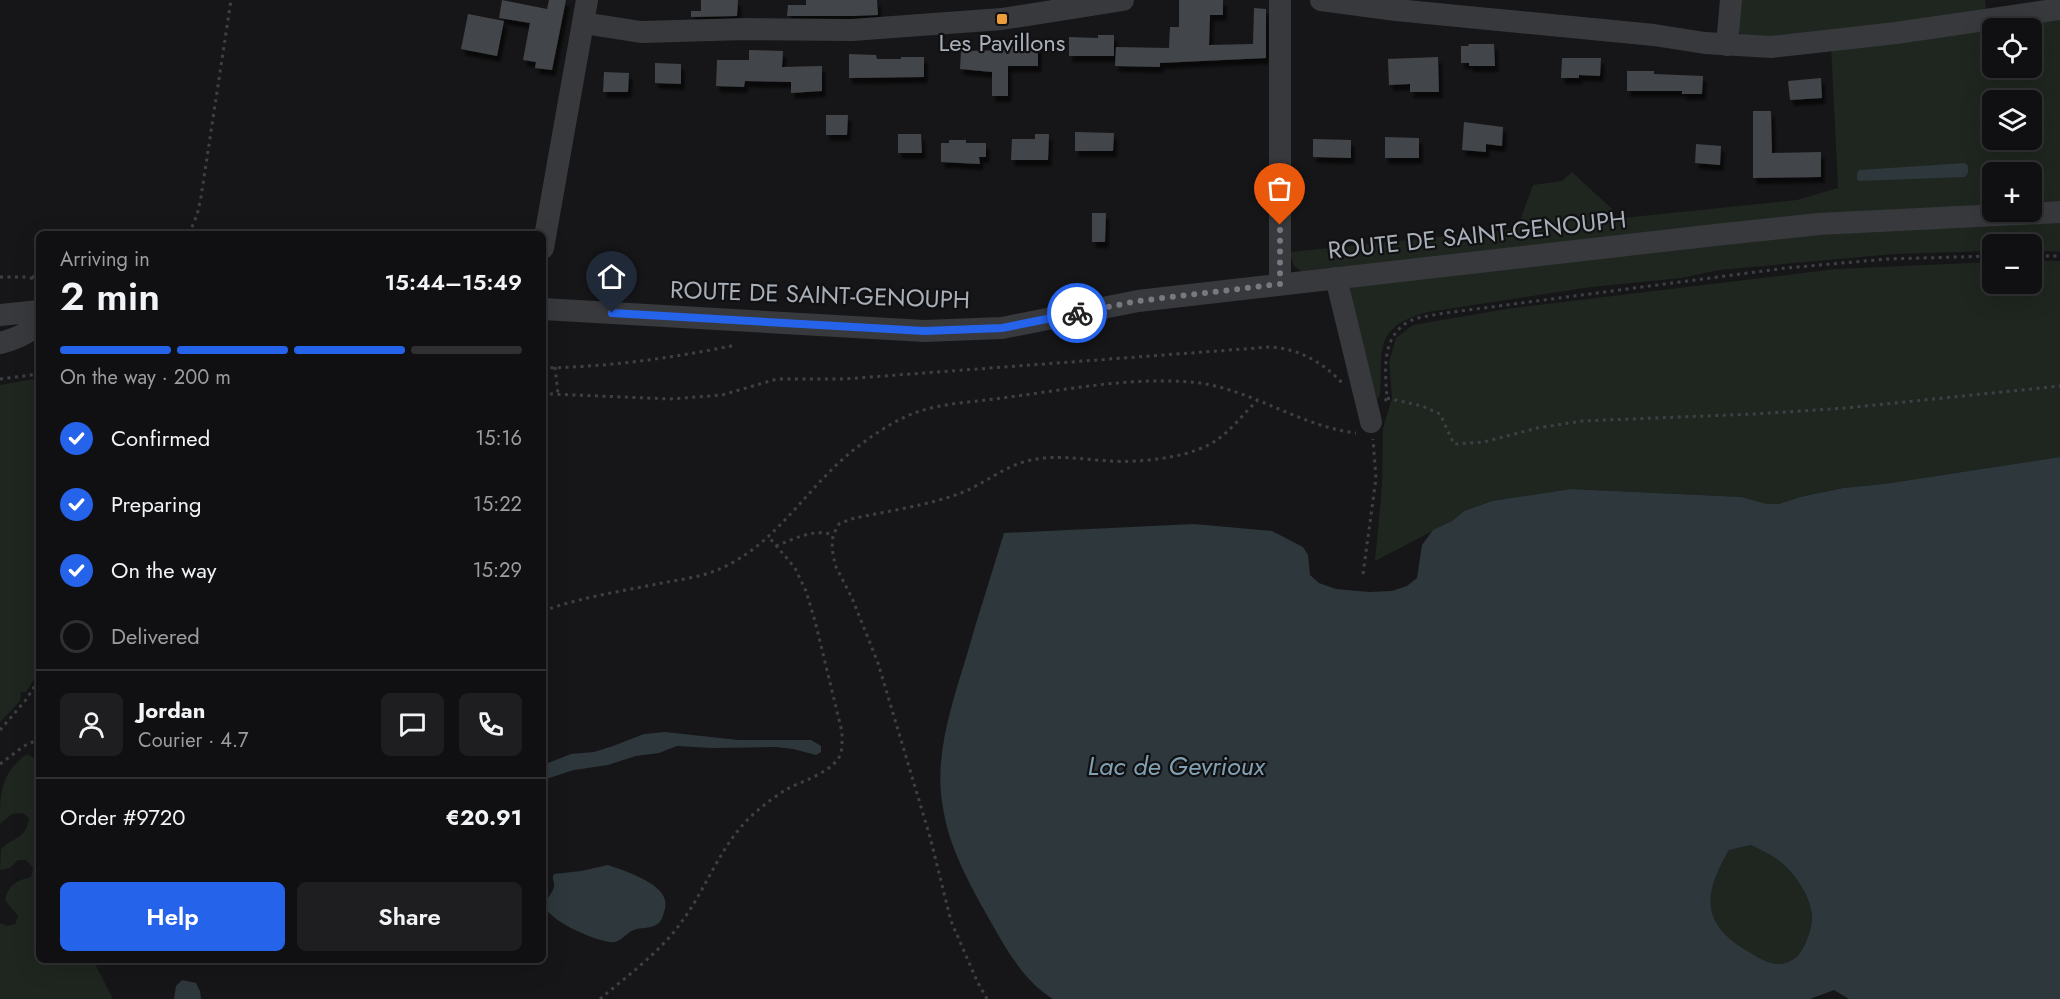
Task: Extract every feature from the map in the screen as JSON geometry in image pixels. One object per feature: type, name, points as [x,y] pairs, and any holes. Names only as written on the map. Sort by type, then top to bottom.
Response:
[{"type":"street","points":[[546,231],[587,0]]},
{"type":"street","points":[[583,23],[641,32],[746,29],[852,30],[1002,19],[1123,0]]},
{"type":"street","points":[[1280,0],[1280,284]]},
{"type":"street","points":[[1321,0],[1396,10],[1654,35],[1727,45],[1771,47],[2060,9]]},
{"type":"street","points":[[1727,45],[1731,0]]},
{"type":"street","name":"ROUTE DE SAINT-GENOUPH","points":[[546,309],[924,331],[1002,328],[1138,301],[1819,224],[2060,212]]},
{"type":"street","points":[[1336,278],[1372,428]]},
{"type":"street","points":[[0,315],[36,311]]},
{"type":"street","points":[[0,343],[20,337],[36,324]]},
{"type":"path","points":[[190,231],[201,197],[231,0]]},
{"type":"path","points":[[1363,574],[1376,478],[1372,428],[1387,398],[1386,359],[1390,339],[1410,321],[1438,314],[1786,268],[1887,259],[1982,256]]},
{"type":"path","points":[[2042,256],[2060,256]]},
{"type":"path","points":[[0,277],[36,278]]},
{"type":"path","points":[[546,368],[656,359],[736,345]]},
{"type":"path","points":[[546,396],[558,394],[670,399],[722,395],[777,379],[844,378],[1270,347],[1296,350],[1328,371],[1344,385]]},
{"type":"path","points":[[555,367],[558,394]]},
{"type":"path","points":[[0,379],[36,374]]},
{"type":"path","points":[[546,610],[602,595],[691,578],[728,565],[768,536],[853,450],[897,421],[919,411],[1058,390],[1138,382],[1189,382],[1208,384],[1347,432],[1372,428]]},
{"type":"path","points":[[1387,398],[1422,406],[1440,414],[1454,444],[1484,442],[1538,428],[1582,421],[1765,414],[2060,386]]},
{"type":"path","points":[[987,999],[951,921],[904,748],[878,663],[852,598],[835,565],[832,548],[833,535],[839,524],[850,519],[958,494],[979,486],[1000,471],[1024,462],[1046,457],[1125,461],[1196,451],[1222,437],[1257,401]]},
{"type":"path","points":[[776,546],[813,533],[824,532],[833,535]]},
{"type":"path","points":[[600,999],[679,926],[697,899],[723,849],[738,829],[784,791],[830,767],[839,758],[842,732],[806,591],[795,568],[768,536]]},
{"type":"path","points":[[0,730],[26,701],[36,685]]},
{"type":"path","points":[[0,764],[24,746],[36,740]]},
{"type":"shaded area","points":[[1737,0],[1985,0],[1986,10],[1836,35],[1751,39],[1740,33],[1735,16]]},
{"type":"shaded area","points":[[2060,14],[2060,201],[2042,202],[2042,162],[1982,162],[1982,205],[1725,226],[1302,271],[1294,266],[1290,252],[1517,229],[1533,185],[1562,181],[1572,172],[1612,209],[1613,219],[1797,200],[1838,188],[1831,46],[1982,25],[1982,78],[2042,78],[2042,18],[2031,18]]},
{"type":"shaded area","points":[[2060,222],[2060,252],[2042,251],[2042,234],[1982,234],[1982,251],[1894,254],[1719,270],[1681,278],[1591,287],[1428,312],[1409,318],[1389,333],[1382,350],[1379,398],[1373,398],[1346,295],[1352,286],[1787,235]]},
{"type":"shaded area","points":[[2042,261],[2060,261],[2060,457],[1884,484],[1843,488],[1779,504],[1767,504],[1742,497],[1572,489],[1492,501],[1464,511],[1452,521],[1375,561],[1382,486],[1383,428],[1392,398],[1389,362],[1396,338],[1413,325],[1506,309],[1836,269],[1982,262],[1982,294],[2042,294]]},
{"type":"shaded area","points":[[36,379],[36,676],[26,692],[21,692],[20,701],[0,722],[0,385]]},
{"type":"shaded area","points":[[27,754],[34,758],[36,764],[36,963],[95,963],[113,999],[0,999],[0,923],[7,926],[15,924],[18,916],[5,900],[14,884],[31,877],[33,868],[26,860],[18,860],[10,868],[0,870],[1,849],[23,834],[28,825],[29,818],[23,813],[12,814],[0,824],[3,785],[18,761]]},
{"type":"shaded area","points":[[1751,845],[1772,856],[1788,869],[1804,891],[1811,907],[1812,921],[1804,946],[1789,962],[1776,964],[1767,962],[1735,942],[1723,932],[1711,908],[1714,882],[1729,850]]},
{"type":"water","points":[[1965,163],[1968,166],[1968,173],[1965,177],[1857,180],[1859,170]]},
{"type":"water","name":"Lac de Gevrioux","points":[[2060,457],[2060,999],[1849,999],[1834,990],[1810,999],[1053,999],[1033,983],[1008,951],[974,891],[955,851],[946,822],[941,788],[946,729],[1004,533],[1194,524],[1272,531],[1303,547],[1308,555],[1310,575],[1319,583],[1336,589],[1369,592],[1392,591],[1407,586],[1417,578],[1422,545],[1433,530],[1452,521],[1464,511],[1492,501],[1571,489],[1742,497],[1767,504],[1779,504],[1843,488],[1884,484]],"holes":[[[1751,845],[1772,856],[1788,869],[1804,891],[1811,907],[1812,921],[1804,946],[1789,962],[1781,964],[1767,962],[1735,942],[1723,932],[1711,908],[1714,882],[1729,850]]]},
{"type":"water","points":[[665,732],[738,740],[811,740],[821,746],[821,752],[816,755],[776,747],[677,746],[659,753],[574,770],[546,779],[546,764],[571,754],[594,752],[644,734]]},
{"type":"water","points":[[608,865],[646,880],[661,893],[665,900],[665,909],[658,924],[632,931],[615,942],[608,942],[577,931],[550,914],[546,905],[554,887],[554,874]]},
{"type":"water","points":[[182,980],[196,983],[201,999],[174,999],[176,986]]},
{"type":"building","points":[[502,0],[547,9],[549,0],[566,0],[552,70],[535,68],[536,62],[523,60],[530,23],[499,18]]},
{"type":"building","points":[[701,0],[738,0],[737,16],[691,17],[691,11],[701,11]]},
{"type":"building","points":[[806,0],[877,0],[878,15],[787,16],[788,5],[806,5]]},
{"type":"building","points":[[1179,0],[1223,0],[1223,15],[1210,15],[1209,45],[1253,44],[1254,8],[1266,9],[1266,58],[1160,63],[1160,67],[1115,66],[1116,47],[1169,48],[1170,27],[1179,27]]},
{"type":"building","points":[[468,14],[504,21],[497,56],[461,49]]},
{"type":"building","points":[[1098,35],[1114,35],[1114,56],[1069,56],[1069,37],[1098,38]]},
{"type":"building","points":[[1468,44],[1494,44],[1495,66],[1469,66],[1469,63],[1461,63],[1461,46],[1469,46]]},
{"type":"building","points":[[1008,46],[1038,46],[1038,66],[1008,66],[1008,96],[992,96],[992,72],[960,69],[961,51],[1008,50]]},
{"type":"building","points":[[749,50],[783,51],[782,67],[822,66],[822,91],[791,93],[791,82],[745,81],[744,87],[716,86],[717,60],[749,60]]},
{"type":"building","points":[[849,54],[876,55],[877,59],[924,57],[924,77],[849,78]]},
{"type":"building","points":[[1438,57],[1439,92],[1410,92],[1410,84],[1389,85],[1388,59]]},
{"type":"building","points":[[1562,58],[1601,58],[1600,76],[1579,75],[1579,78],[1561,78]]},
{"type":"building","points":[[655,63],[681,64],[681,84],[655,83]]},
{"type":"building","points":[[1627,71],[1703,76],[1702,94],[1682,94],[1682,91],[1627,91]]},
{"type":"building","points":[[604,72],[629,73],[628,92],[603,92]]},
{"type":"building","points":[[1821,78],[1822,98],[1790,100],[1788,81]]},
{"type":"building","points":[[1753,111],[1771,111],[1772,153],[1821,152],[1821,177],[1753,178]]},
{"type":"building","points":[[826,115],[848,115],[847,135],[826,135]]},
{"type":"building","points":[[1464,122],[1503,127],[1502,146],[1486,144],[1486,152],[1462,150]]},
{"type":"building","points":[[1075,132],[1114,133],[1113,151],[1075,151]]},
{"type":"building","points":[[898,134],[921,134],[922,153],[898,153]]},
{"type":"building","points":[[1035,134],[1049,134],[1048,160],[1011,160],[1012,139],[1035,139]]},
{"type":"building","points":[[1385,137],[1419,138],[1419,158],[1385,158]]},
{"type":"building","points":[[1313,139],[1351,140],[1351,158],[1313,157]]},
{"type":"building","points":[[949,140],[986,143],[986,157],[979,157],[980,164],[941,162],[941,143],[949,143]]},
{"type":"building","points":[[1696,144],[1721,146],[1720,165],[1695,163]]},
{"type":"building","points":[[1092,213],[1106,213],[1105,242],[1092,242]]},
{"type":"way so far","points":[[1077,313],[1138,301],[1280,284],[1280,225]]},
{"type":"place","name":"Les Pavillons","points":[[1002,19]]},
{"type":"route","points":[[612,313],[924,331],[1002,328],[1077,313]]}]
